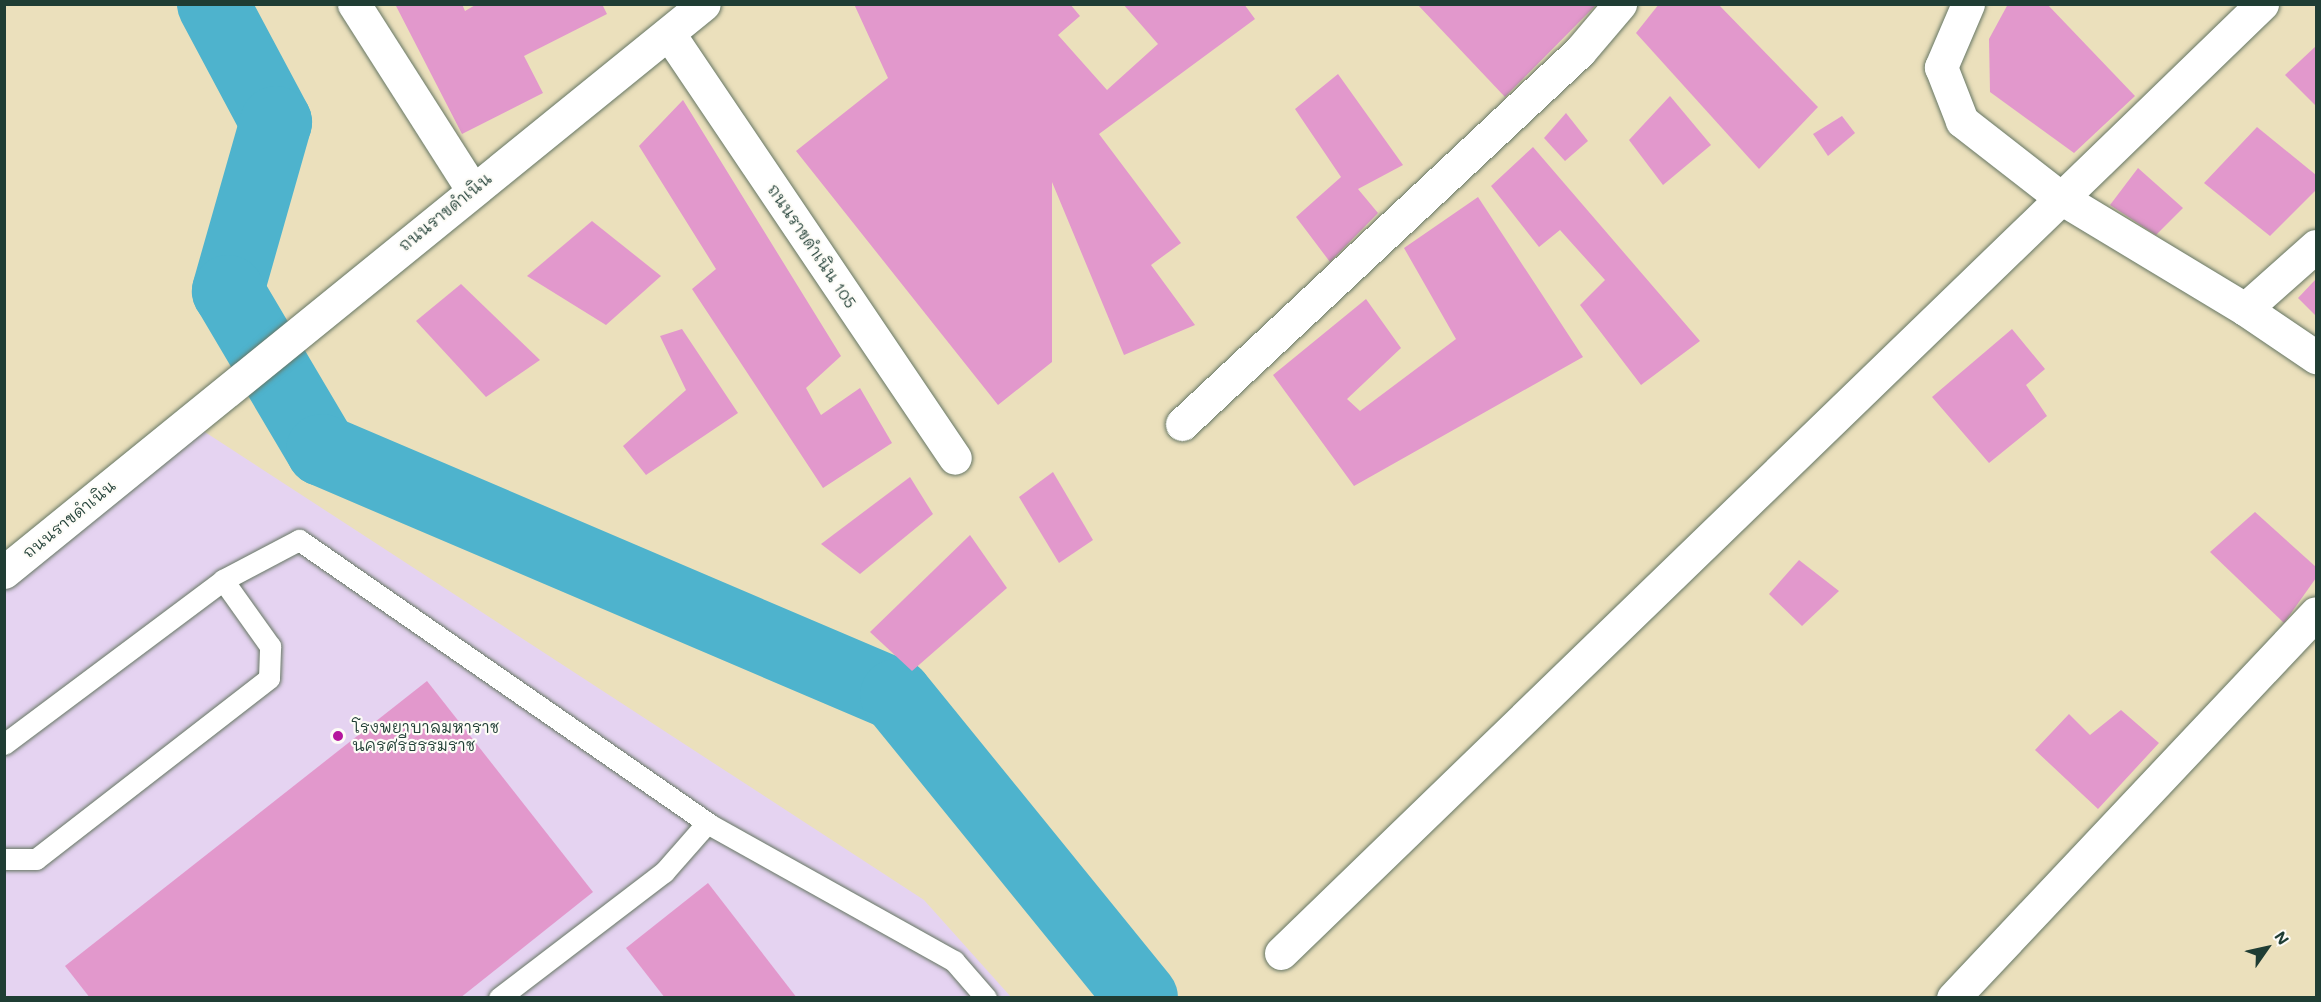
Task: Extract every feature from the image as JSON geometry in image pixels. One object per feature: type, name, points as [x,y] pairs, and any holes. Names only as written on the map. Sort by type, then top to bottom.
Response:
[{"type":"street","points":[[354,4],[472,189]]},
{"type":"street","name":"ถนนราขดำเนิน","points":[[4,572],[472,189],[704,4]]},
{"type":"street","points":[[1182,424],[1538,92],[1620,4]]},
{"type":"street","points":[[1968,4],[1941,68],[1962,121],[2061,198],[2245,309],[2316,357]]},
{"type":"street","points":[[1281,953],[2262,4]]},
{"type":"street","name":"ถนนราขดำเนิน 105","points":[[669,34],[955,458]]},
{"type":"street","points":[[2245,309],[2316,246]]},
{"type":"street","name":"ถนนราขดำเนิน","points":[[4,544],[188,421]]},
{"type":"street","points":[[1953,998],[2316,613]]},
{"type":"lane","points":[[4,744],[224,580],[299,540],[707,823],[954,961],[986,998]]},
{"type":"lane","points":[[4,859],[36,859],[269,678],[270,646],[224,580]]},
{"type":"lane","points":[[499,998],[664,872],[707,823]]},
{"type":"shaded area","name":"โรงพยาบาลมหาราช นครศรีธรรมราช","points":[[188,421],[924,900],[1011,997],[5,998],[5,572]]},
{"type":"building","points":[[395,4],[462,4],[465,11],[477,4],[602,4],[607,14],[524,56],[543,93],[462,134]]},
{"type":"building","points":[[854,4],[1070,4],[1080,16],[1058,35],[1107,90],[1158,44],[1123,4],[1244,4],[1255,19],[1099,134],[1181,243],[1151,265],[1195,325],[1124,355],[1052,182],[1052,362],[998,405],[796,151],[888,78]]},
{"type":"building","points":[[1417,4],[1597,4],[1505,97]]},
{"type":"building","points":[[1659,4],[1718,4],[1818,107],[1759,169],[1636,33]]},
{"type":"building","points":[[2008,4],[2047,4],[2135,96],[2074,153],[1990,92],[1989,39]]},
{"type":"building","points":[[2316,46],[2316,106],[2285,75]]},
{"type":"building","points":[[1338,74],[1403,165],[1358,189],[1378,213],[1330,262],[1296,217],[1341,177],[1295,109]]},
{"type":"building","points":[[1670,96],[1711,145],[1663,185],[1629,140]]},
{"type":"building","points":[[683,100],[841,356],[806,388],[821,415],[860,388],[892,443],[823,488],[692,289],[716,269],[639,146]]},
{"type":"building","points":[[1566,113],[1588,141],[1565,161],[1544,138]]},
{"type":"building","points":[[1842,116],[1855,133],[1828,156],[1813,134]]},
{"type":"building","points":[[2257,127],[2316,175],[2316,190],[2270,236],[2204,183]]},
{"type":"building","points":[[1533,147],[1700,341],[1641,385],[1580,305],[1605,280],[1560,230],[1539,247],[1491,186]]},
{"type":"building","points":[[2138,168],[2183,208],[2156,235],[2110,205]]},
{"type":"building","points":[[1478,197],[1583,357],[1354,486],[1273,375],[1366,299],[1401,348],[1347,399],[1360,411],[1456,339],[1404,248]]},
{"type":"building","points":[[592,221],[661,276],[606,325],[527,276]]},
{"type":"building","points":[[2316,279],[2316,316],[2298,298]]},
{"type":"building","points":[[461,284],[540,360],[486,397],[416,321]]},
{"type":"building","points":[[682,329],[738,413],[646,475],[623,446],[686,390],[660,336]]},
{"type":"building","points":[[2012,329],[2045,369],[2026,385],[2047,416],[1989,463],[1932,397]]},
{"type":"building","points":[[1053,472],[1093,540],[1059,563],[1019,497]]},
{"type":"building","points":[[910,477],[933,514],[860,574],[821,544]]},
{"type":"building","points":[[2255,512],[2316,567],[2316,578],[2284,623],[2210,552]]},
{"type":"building","points":[[970,535],[1007,588],[912,671],[870,632]]},
{"type":"building","points":[[1799,560],[1839,591],[1802,626],[1769,594]]},
{"type":"building","points":[[427,681],[593,892],[460,998],[90,998],[65,966]]},
{"type":"building","points":[[2121,710],[2159,743],[2098,809],[2035,750],[2069,714],[2090,735]]},
{"type":"building","points":[[708,883],[797,998],[665,998],[626,948]]},
{"type":"waterway","points":[[213,4],[276,122],[228,291],[322,450],[896,695],[1142,998]]},
{"type":"place","name":"โรงพยาบาลมหาราช นครศรีธรรมราช","points":[[338,736]]}]
